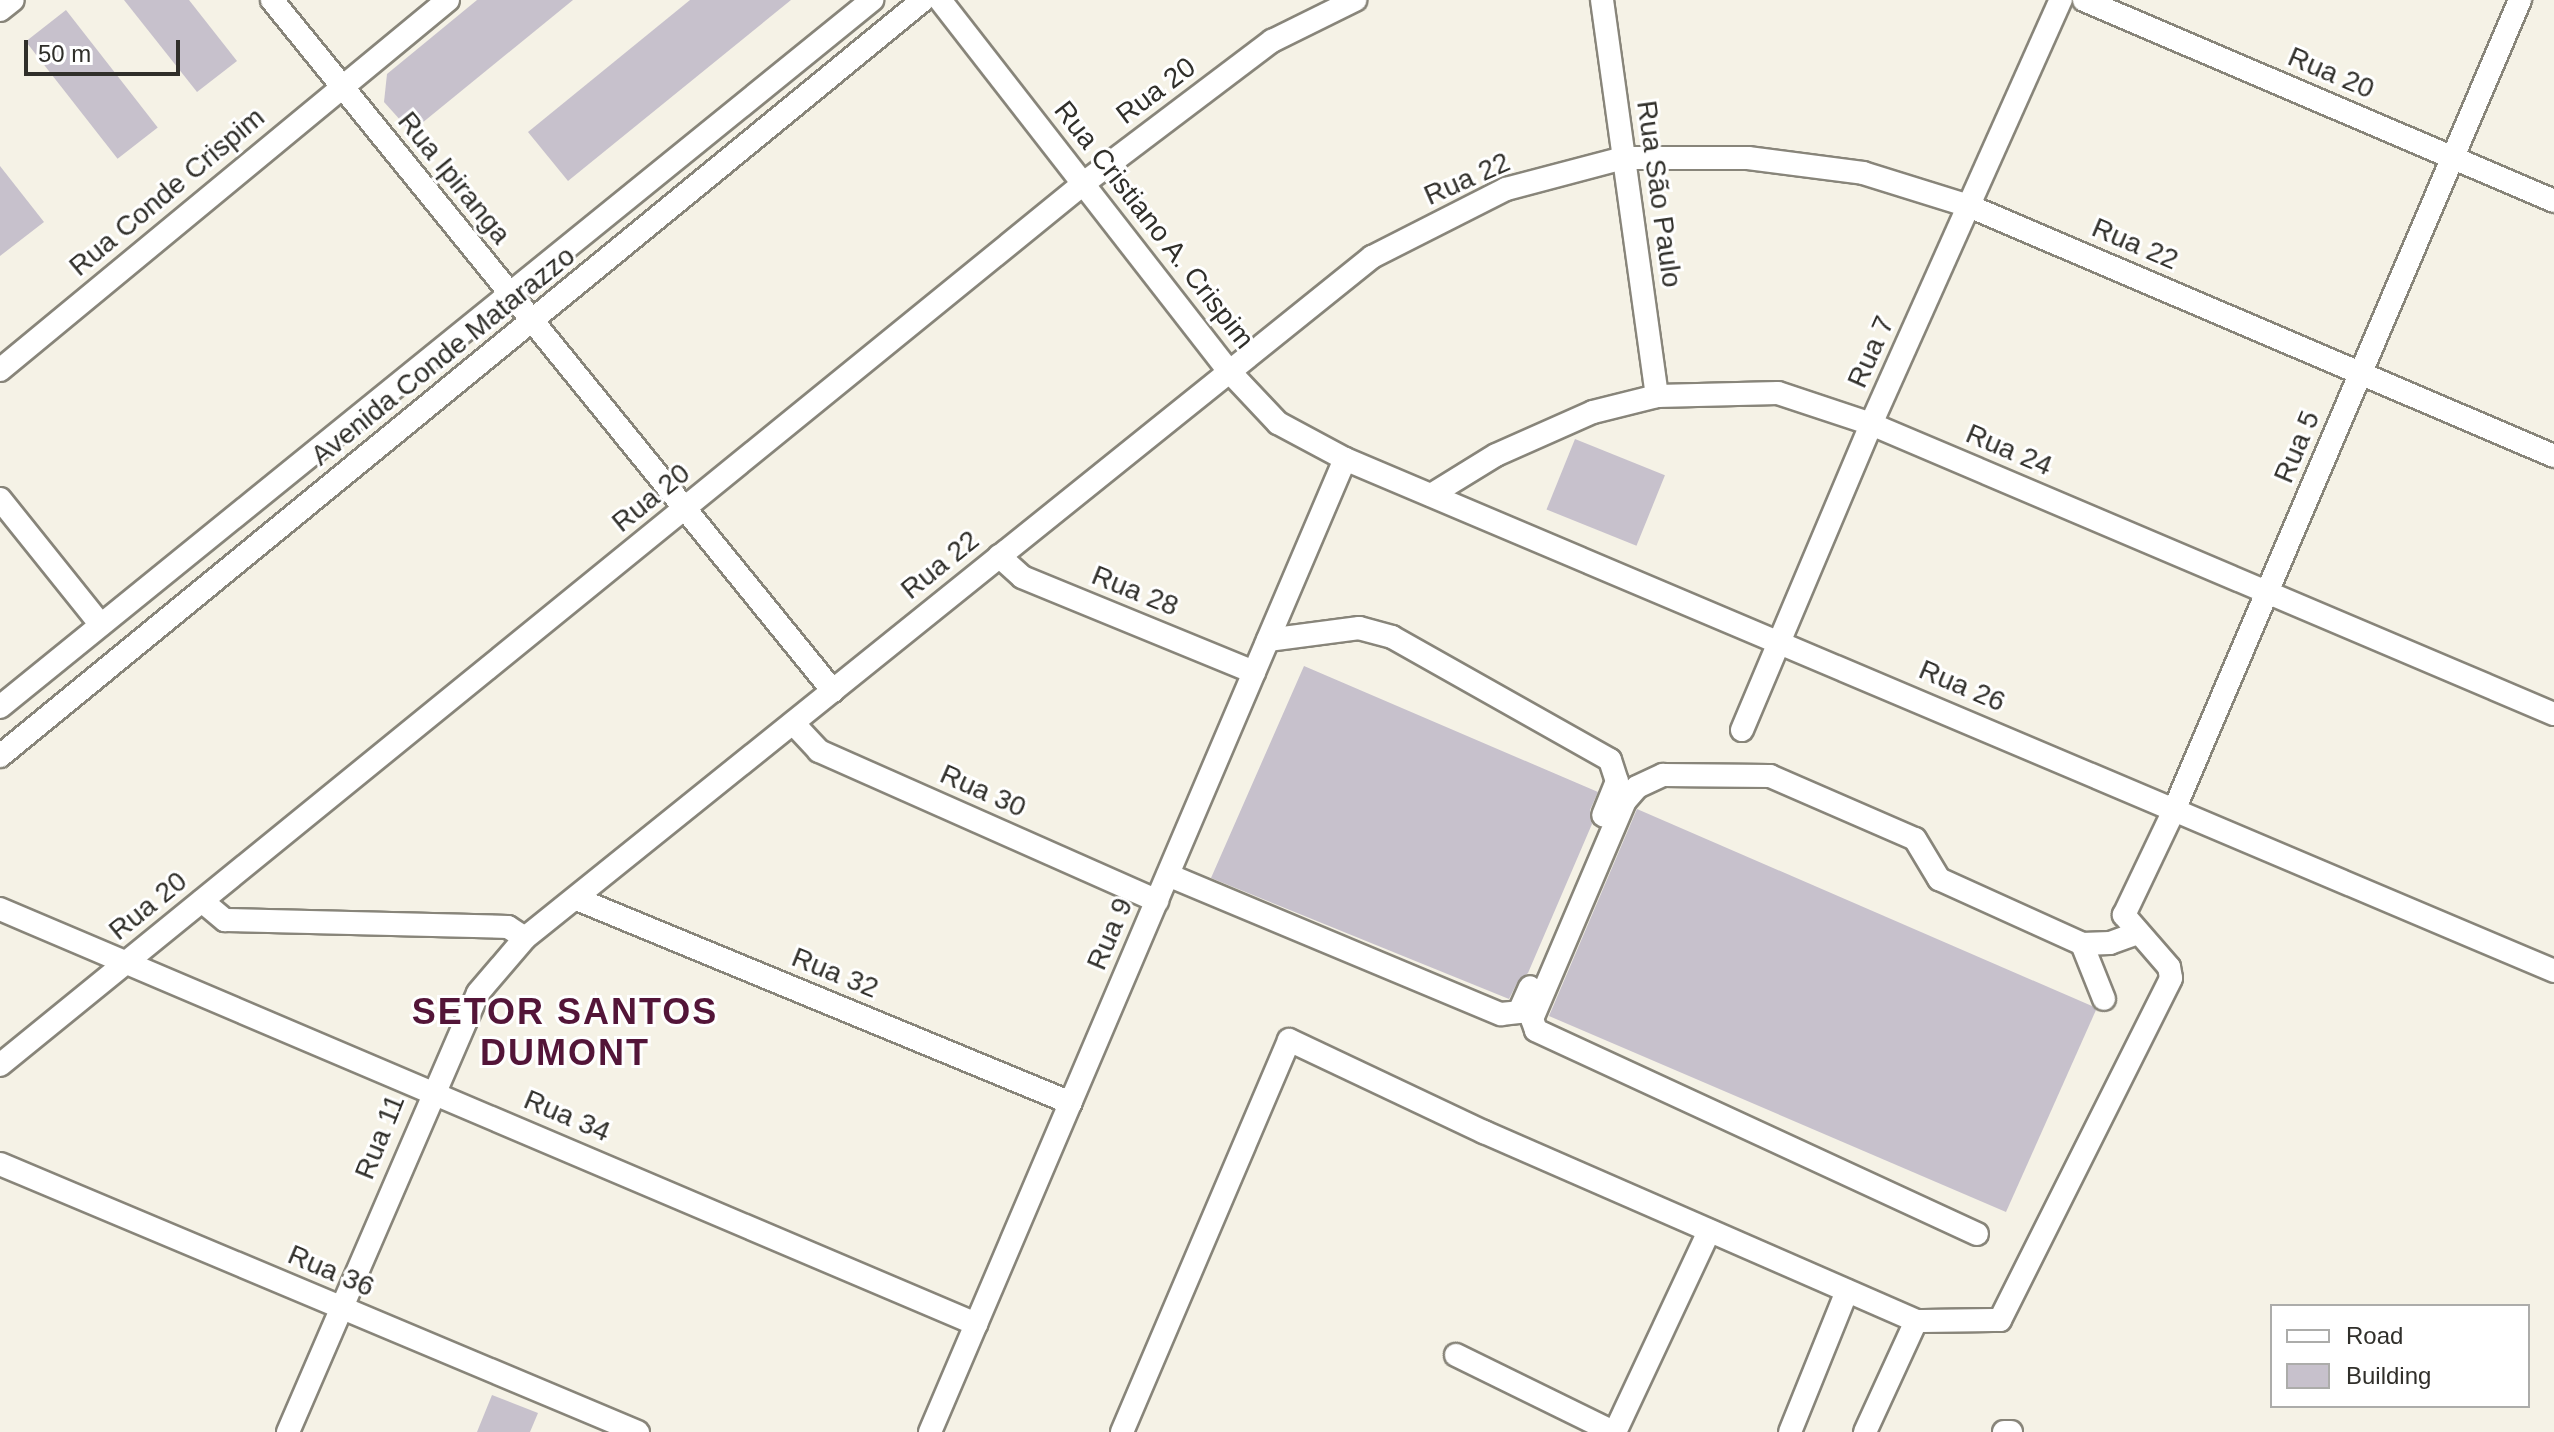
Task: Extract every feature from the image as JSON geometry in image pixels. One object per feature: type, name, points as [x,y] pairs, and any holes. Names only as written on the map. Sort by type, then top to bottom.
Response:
[{"type":"street","name":"Rua Ipiranga","points":[[272,0],[833,691]]},
{"type":"street","name":"Rua Conde Crispim","points":[[0,370],[448,0]]},
{"type":"street","name":"Avenida Conde Matarazzo","points":[[0,707],[872,0]]},
{"type":"street","name":"Avenida Conde Matarazzo","points":[[0,756],[923,0]]},
{"type":"street","name":"Rua Cristiano A. Crispim","points":[[940,0],[1228,370],[1278,423],[1345,459]]},
{"type":"street","name":"Rua 20","points":[[0,1065],[1084,183],[1272,41],[1355,0]]},
{"type":"street","name":"Rua São Paulo","points":[[1602,0],[1657,396]]},
{"type":"street","name":"Rua 7","points":[[1742,730],[1871,424],[2061,0]]},
{"type":"street","name":"Rua 20","points":[[2084,0],[2554,201]]},
{"type":"street","name":"Rua 5","points":[[2130,924],[2174,810],[2520,0]]},
{"type":"street","name":"Rua 22","points":[[577,899],[1228,370],[1372,257],[1506,189],[1623,158],[1748,158],[1863,173],[1969,206],[2554,456]]},
{"type":"street","name":"Rua 24","points":[[1431,495],[1496,455],[1593,412],[1657,396],[1778,393],[1871,424],[2554,714]]},
{"type":"street","name":"Rua 26","points":[[1345,459],[1781,641],[2554,971]]},
{"type":"street","name":"Rua 9","points":[[930,1432],[1345,459]]},
{"type":"street","points":[[0,499],[101,625]]},
{"type":"street","name":"Rua 28","points":[[999,556],[1022,577],[1254,672]]},
{"type":"street","points":[[1168,875],[1501,1014],[1514,1014],[1615,787],[1610,760],[1392,637],[1359,628],[1268,640]]},
{"type":"street","name":"Rua 30","points":[[793,723],[819,751],[1157,901]]},
{"type":"street","points":[[1122,1432],[1289,1040],[1709,1231],[1916,1321],[2000,1320],[2171,978],[2169,967],[2130,924],[2110,943],[2082,944],[1939,879],[1915,839],[1770,776],[1663,775],[1637,787],[1625,801],[1532,1019],[1544,1035],[1977,1234]]},
{"type":"street","name":"Rua 11","points":[[288,1432],[432,1091],[478,993],[525,938],[577,899]]},
{"type":"street","name":"Rua 32","points":[[577,899],[1071,1103]]},
{"type":"street","points":[[202,901],[225,920],[508,927],[525,938]]},
{"type":"street","name":"Rua 34","points":[[0,909],[976,1324]]},
{"type":"street","points":[[2082,944],[2104,999]]},
{"type":"street","name":"Rua 36","points":[[0,1164],[638,1432]]},
{"type":"street","points":[[1456,1355],[1614,1432],[1709,1231]]},
{"type":"street","points":[[1790,1432],[1847,1291]]},
{"type":"street","points":[[1865,1432],[1916,1321]]},
{"type":"street","points":[[2004,1432],[2011,1432]]},
{"type":"building","points":[[124,0],[189,0],[237,61],[197,92]]},
{"type":"building","points":[[477,0],[573,0],[411,132],[384,102],[387,74]]},
{"type":"building","points":[[690,0],[791,0],[568,181],[528,132]]},
{"type":"building","points":[[66,10],[158,127],[118,159],[26,41]]},
{"type":"building","points":[[0,166],[44,222],[0,256]]},
{"type":"building","points":[[1575,439],[1665,475],[1636,546],[1547,509]]},
{"type":"building","points":[[1304,666],[1598,792],[1590,810],[1592,824],[1528,973],[1518,981],[1509,999],[1211,878]]},
{"type":"building","points":[[1637,809],[2096,1010],[2006,1212],[1549,1016]]},
{"type":"building","points":[[492,1395],[538,1413],[530,1432],[477,1432]]},
{"type":"district","name":"SETOR SANTOS DUMONT","points":[[565,1032]]}]
